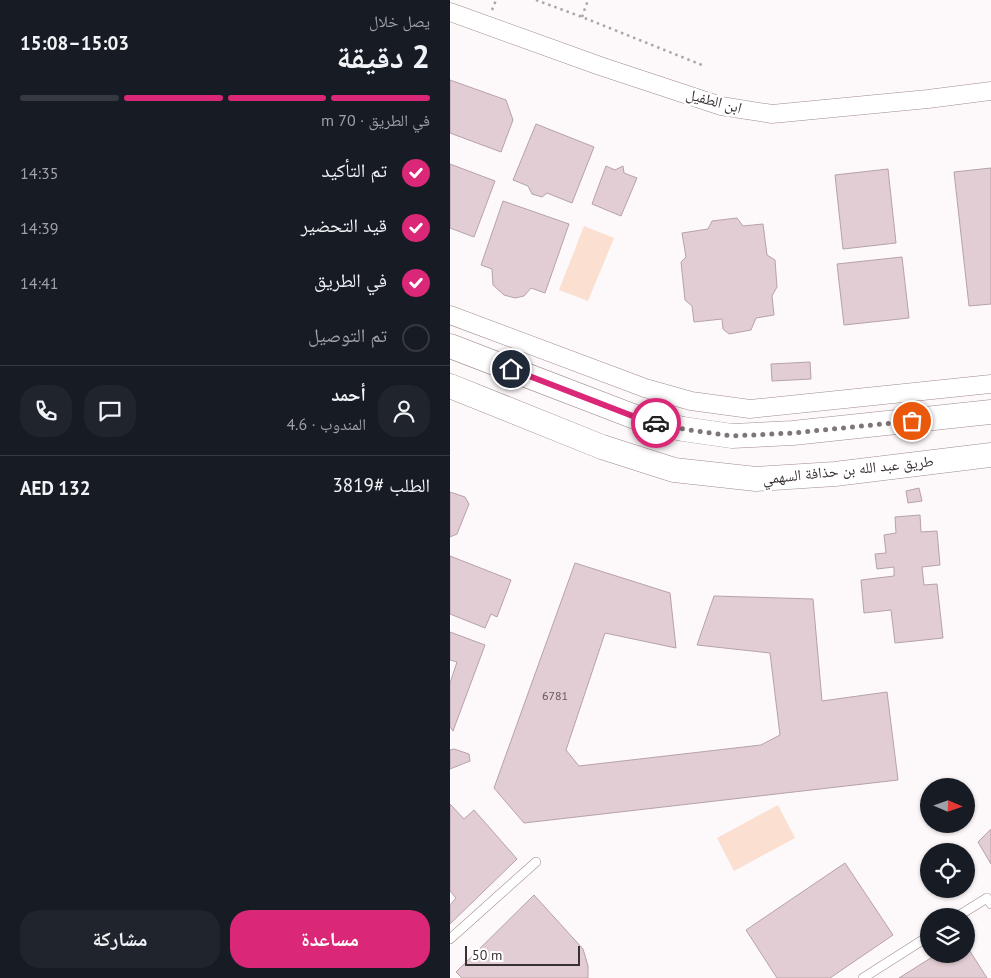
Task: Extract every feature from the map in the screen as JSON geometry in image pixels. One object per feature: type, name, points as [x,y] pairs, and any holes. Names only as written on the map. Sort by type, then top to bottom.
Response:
[{"type":"street","name":"ابن الطفيل","points":[[450,12],[600,66],[721,106],[772,114],[991,91]]},
{"type":"street","points":[[450,315],[645,388],[691,401],[750,409],[991,384]]},
{"type":"street","points":[[450,346],[643,420],[683,429],[732,436],[793,433],[991,412]]},
{"type":"street","name":"طريق عبد الله بن حذافة السهمي","points":[[450,386],[602,447],[674,470],[756,479],[835,474],[991,455]]},
{"type":"lane","points":[[450,938],[536,862]]},
{"type":"lane","points":[[971,908],[987,898],[991,904]]},
{"type":"lane","points":[[865,978],[920,942]]},
{"type":"path","points":[[536,0],[702,65]]},
{"type":"path","points":[[582,17],[588,0]]},
{"type":"shaded area","points":[[584,226],[614,238],[588,301],[559,290]]},
{"type":"shaded area","points":[[778,805],[795,838],[734,871],[717,838]]},
{"type":"building","points":[[450,80],[506,100],[513,120],[501,152],[450,133]]},
{"type":"building","points":[[536,124],[594,147],[572,203],[547,193],[542,197],[532,194],[528,186],[513,180]]},
{"type":"building","points":[[450,164],[495,181],[474,237],[450,228]]},
{"type":"building","points":[[606,166],[615,170],[623,166],[624,173],[637,178],[621,216],[592,204]]},
{"type":"building","points":[[991,168],[991,304],[969,306],[954,172]]},
{"type":"building","points":[[888,169],[896,243],[843,249],[835,175]]},
{"type":"building","points":[[503,201],[569,224],[545,293],[531,288],[524,296],[515,298],[504,295],[493,285],[492,269],[481,265]]},
{"type":"building","points":[[737,218],[743,226],[763,224],[767,255],[775,260],[777,287],[772,296],[774,315],[756,318],[751,330],[729,334],[723,329],[722,319],[694,322],[692,306],[685,300],[681,262],[686,257],[682,233],[708,229],[712,221]]},
{"type":"building","points":[[902,257],[909,318],[844,325],[837,264]]},
{"type":"building","points":[[810,362],[811,379],[772,381],[771,364]]},
{"type":"building","points":[[919,488],[922,501],[908,503],[906,491]]},
{"type":"building","points":[[450,492],[465,497],[469,504],[457,534],[450,537]]},
{"type":"building","points":[[920,515],[921,532],[937,531],[940,565],[922,567],[924,585],[937,584],[943,638],[895,643],[891,610],[864,613],[861,580],[894,576],[894,567],[877,569],[875,554],[886,553],[884,535],[896,533],[895,517]]},
{"type":"building","points":[[450,556],[511,580],[497,617],[491,614],[485,628],[450,614]]},
{"type":"building","points":[[575,563],[670,593],[676,648],[605,633],[566,750],[579,766],[761,745],[780,735],[770,653],[697,645],[714,596],[813,599],[822,701],[887,692],[898,780],[524,823],[494,788]]},
{"type":"building","points":[[450,632],[485,645],[453,731],[450,727],[450,683],[457,662],[450,660]]},
{"type":"building","points":[[454,749],[469,754],[470,761],[450,769],[450,750]]},
{"type":"building","points":[[450,804],[464,819],[474,810],[517,859],[450,924],[450,905],[456,898],[450,891]]},
{"type":"building","points":[[991,829],[991,864],[978,842]]},
{"type":"building","points":[[845,863],[893,935],[830,978],[777,978],[746,930]]},
{"type":"building","points":[[534,895],[583,949],[588,966],[588,978],[462,978],[456,972]]},
{"type":"building","points":[[975,959],[987,978],[899,978],[923,963],[975,963]]},
{"type":"way so far","points":[[656,423],[732,436],[793,433],[912,421]]},
{"type":"route","points":[[511,369],[643,420],[656,423]]}]
